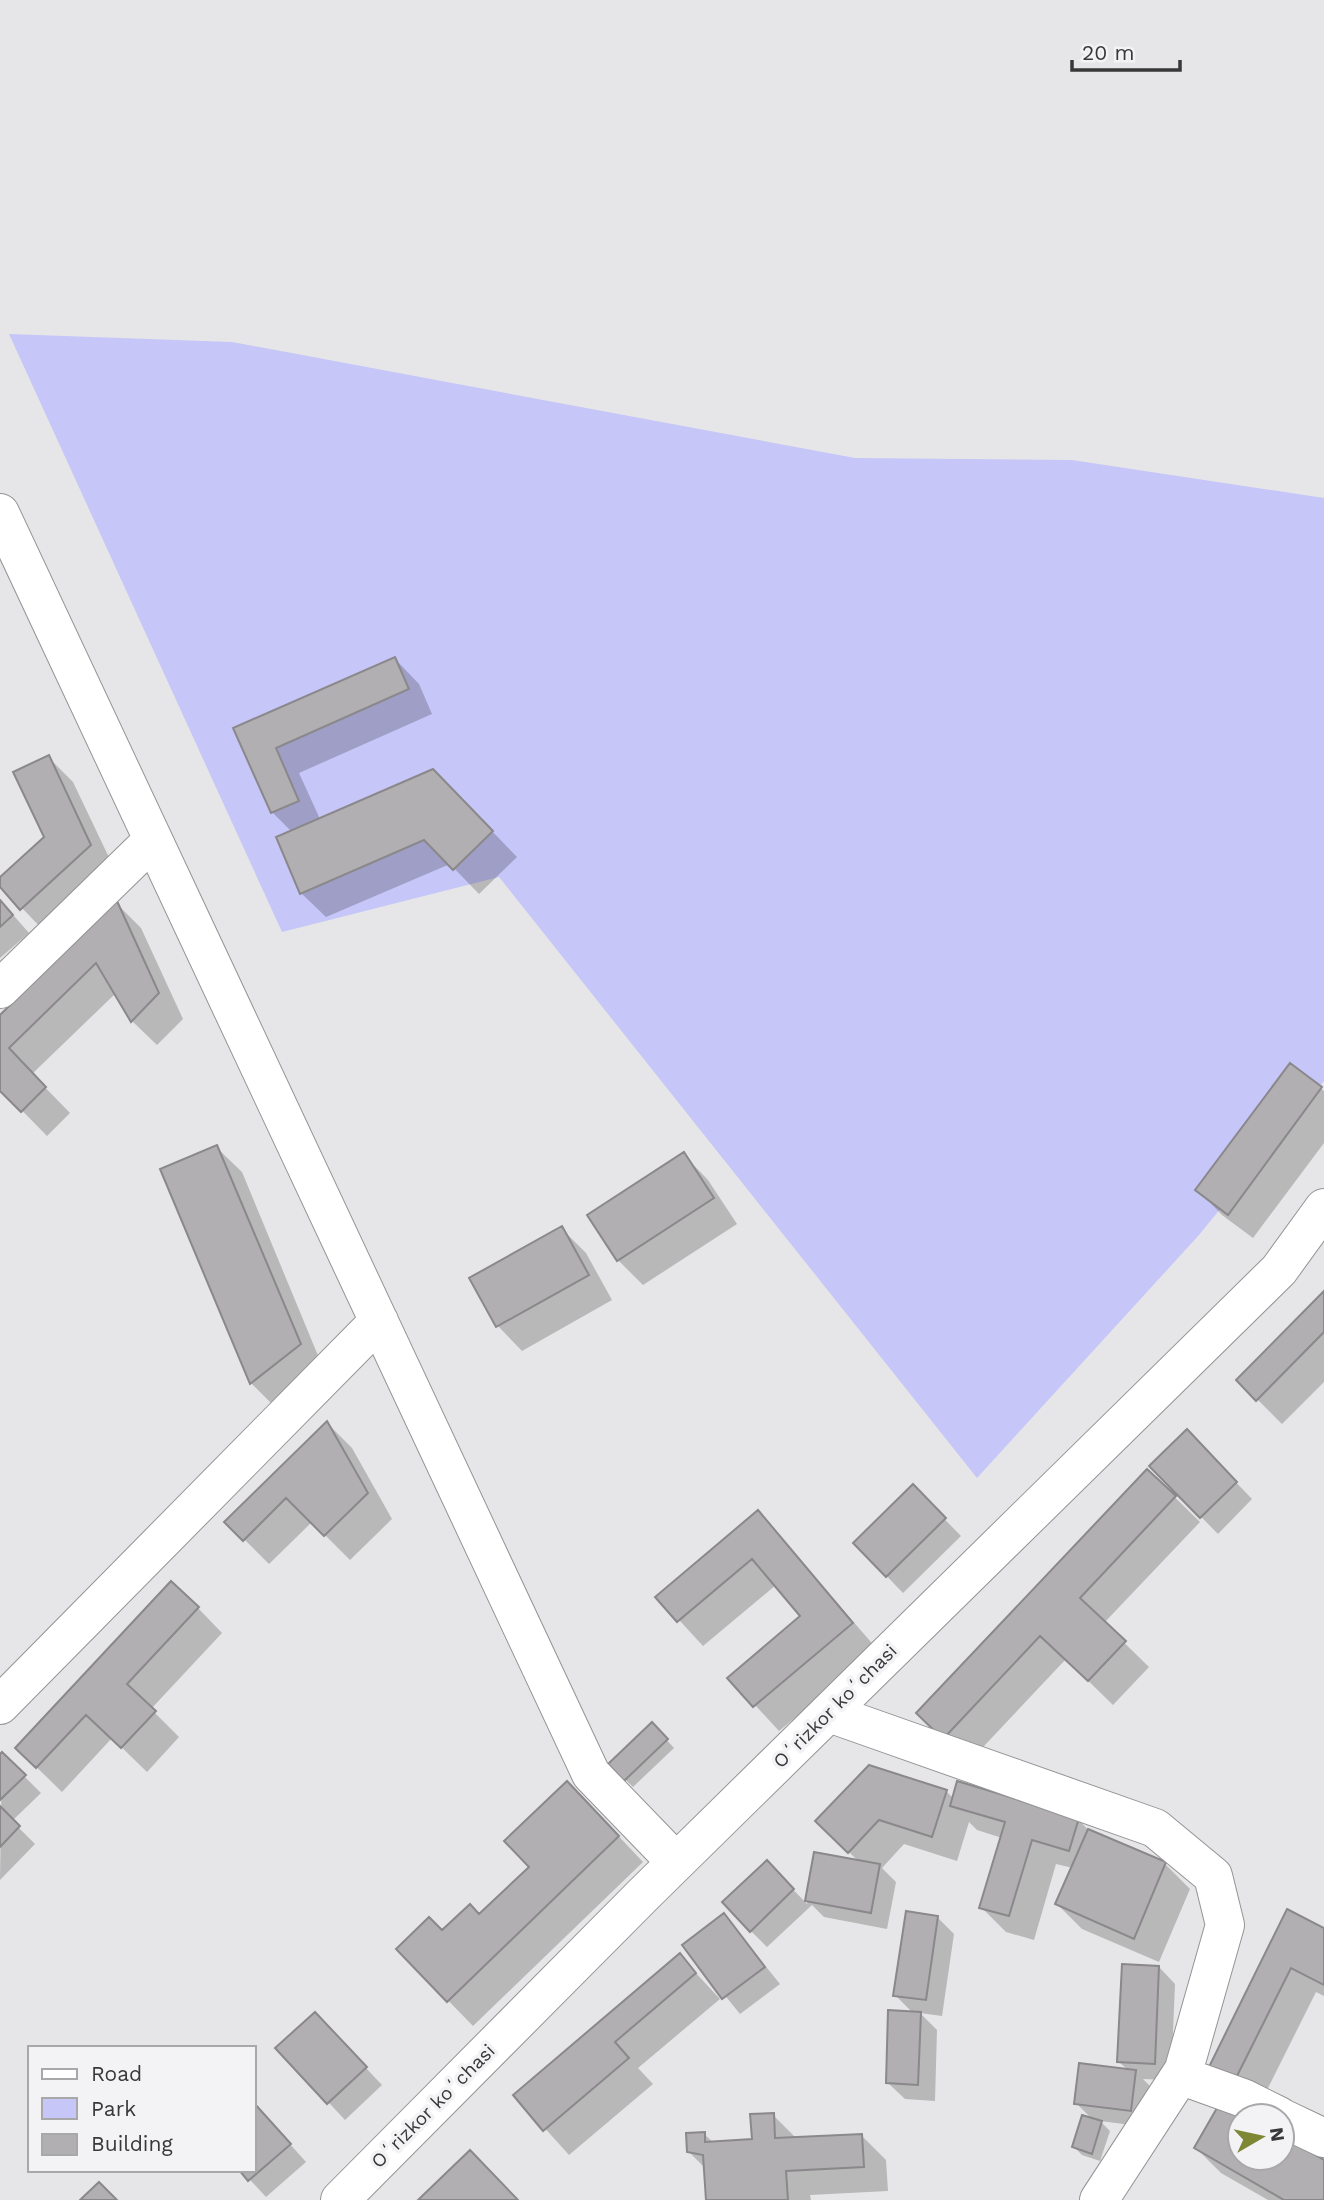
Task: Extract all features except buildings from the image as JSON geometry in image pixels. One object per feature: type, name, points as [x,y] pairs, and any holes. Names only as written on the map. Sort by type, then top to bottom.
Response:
[{"type":"street","points":[[0,513],[591,1774],[676,1862]]},
{"type":"street","points":[[0,989],[153,840]]},
{"type":"street","name":"Oʻrizkor koʻchasi","points":[[340,2200],[676,1862],[1279,1270],[1324,1208]]},
{"type":"street","points":[[0,1705],[379,1321]]},
{"type":"street","points":[[828,1713],[1155,1828],[1213,1876],[1225,1925],[1182,2076],[1251,2102]]},
{"type":"street","points":[[1098,2200],[1183,2071]]},
{"type":"street","points":[[1296,2125],[1324,2138]]},
{"type":"green space","points":[[9,334],[232,342],[855,458],[1072,460],[1324,498],[1324,1081],[1199,1235],[977,1478],[499,877],[282,932]]}]
